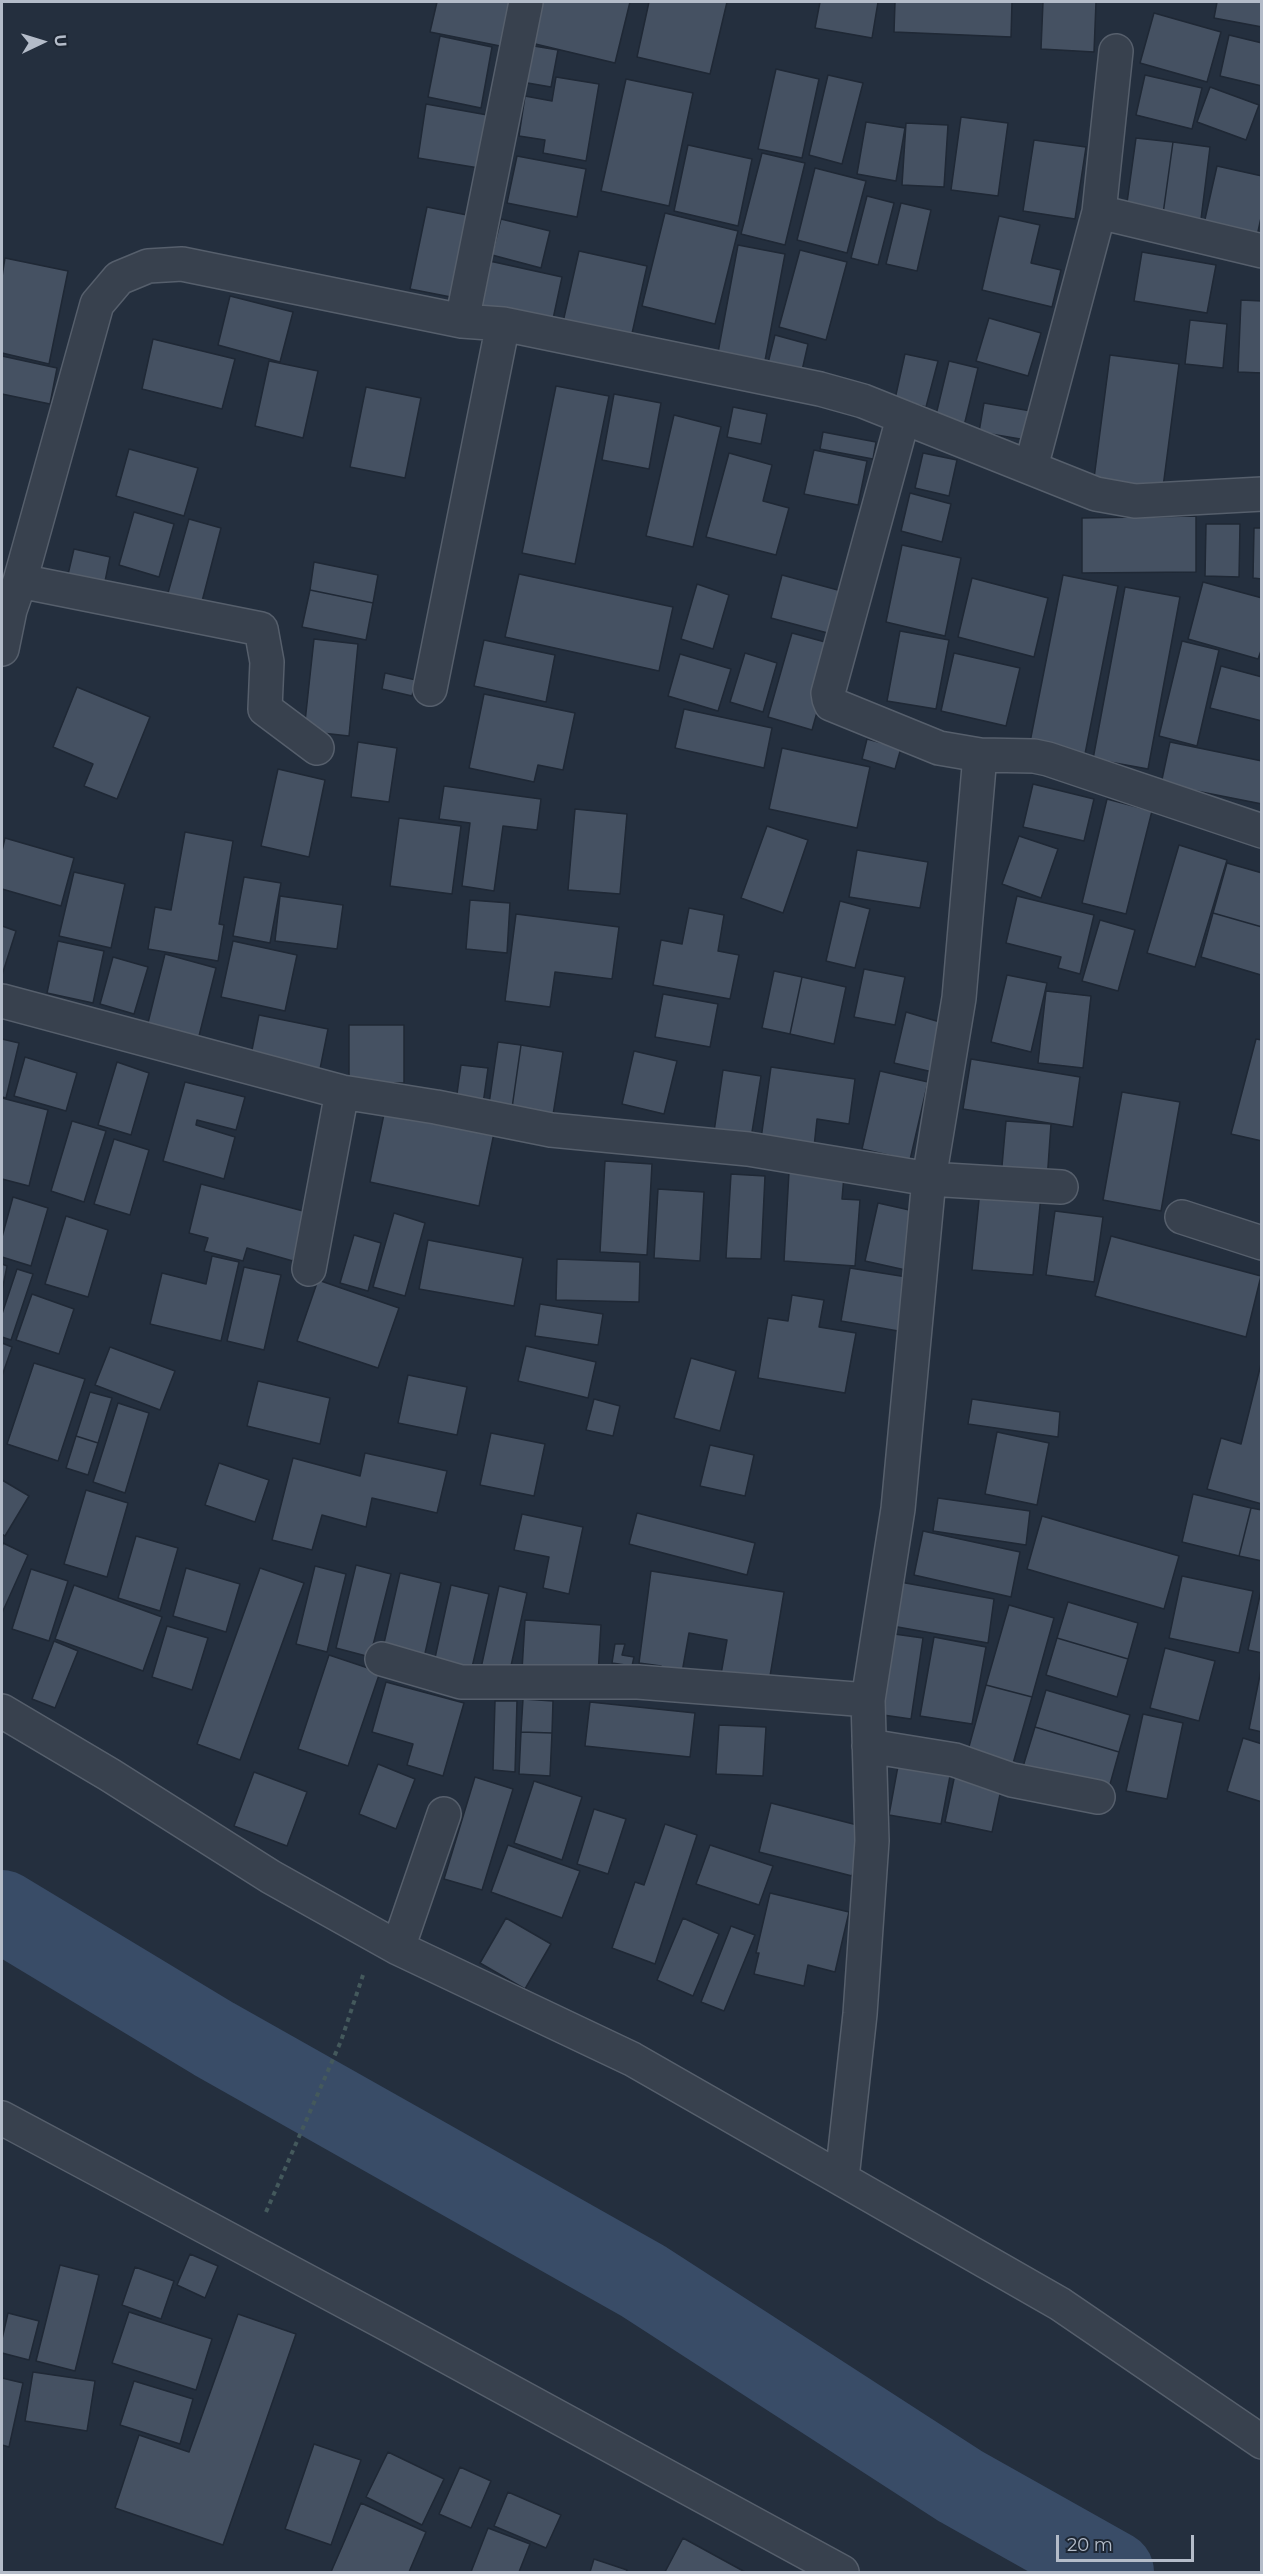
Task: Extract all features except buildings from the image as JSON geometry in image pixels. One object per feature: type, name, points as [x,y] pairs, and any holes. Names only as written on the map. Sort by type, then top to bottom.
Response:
[{"type":"street","points":[[462,321],[526,2]]},
{"type":"street","points":[[1031,467],[1099,212],[1116,51]]},
{"type":"street","points":[[1099,212],[1262,251]]},
{"type":"street","points":[[2,650],[10,599],[97,304],[119,278],[148,266],[182,264],[462,321],[503,324],[820,389],[863,401],[1096,494],[1135,501],[1262,494]]},
{"type":"street","points":[[430,689],[503,324]]},
{"type":"street","points":[[903,418],[831,681],[829,699],[831,704],[939,748],[980,755],[1034,756],[1048,759],[1262,831]]},
{"type":"street","points":[[10,599],[261,629],[267,662],[265,709],[317,748]]},
{"type":"street","points":[[842,2178],[860,2014],[872,1841],[868,1700],[897,1509],[928,1179],[959,998],[980,755]]},
{"type":"street","points":[[2,1001],[342,1092],[436,1107],[551,1130],[748,1149],[928,1179],[1062,1186]]},
{"type":"street","points":[[309,1269],[342,1092]]},
{"type":"street","points":[[1182,1217],[1262,1243]]},
{"type":"street","points":[[382,1659],[461,1682],[638,1682],[868,1700]]},
{"type":"street","points":[[2,1711],[110,1775],[271,1877],[387,1942],[632,2059],[1060,2304],[1262,2442]]},
{"type":"street","points":[[869,1746],[955,1760],[1012,1779],[1098,1797]]},
{"type":"street","points":[[387,1942],[444,1814]]},
{"type":"street","points":[[2,2118],[842,2572]]},
{"type":"path","points":[[279,2183],[387,1942]]},
{"type":"waterway","points":[[2,1911],[214,2039],[643,2281],[960,2486],[1113,2572]]}]
